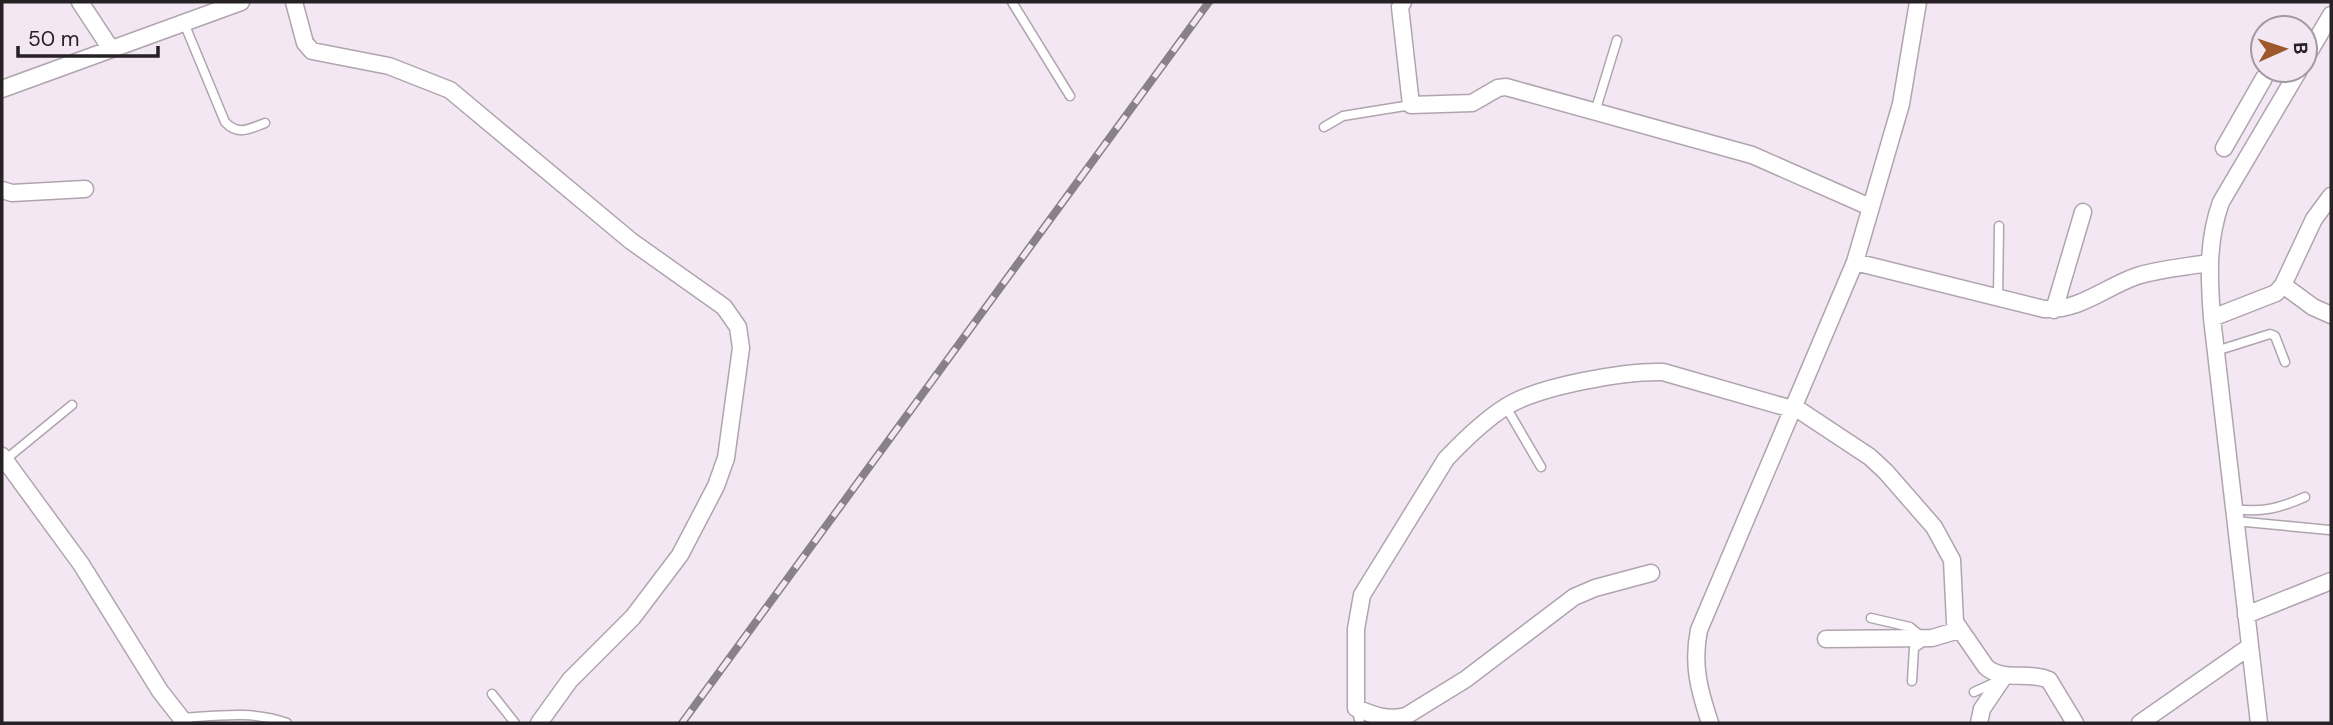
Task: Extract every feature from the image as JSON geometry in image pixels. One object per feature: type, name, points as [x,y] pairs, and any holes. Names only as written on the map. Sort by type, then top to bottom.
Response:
[{"type":"street","points":[[80,2],[111,49]]},
{"type":"street","points":[[2,89],[241,2]]},
{"type":"street","points":[[294,2],[305,43],[312,51],[389,66],[450,90],[631,241],[723,307],[738,327],[741,348],[726,458],[716,486],[680,555],[639,611],[570,680],[539,723]]},
{"type":"street","points":[[1403,2],[1400,7],[1411,105],[1472,103],[1498,88],[1506,87],[1752,155],[1870,207]]},
{"type":"street","points":[[1710,723],[1696,678],[1695,649],[1699,630],[1856,262],[1901,104],[1918,2]]},
{"type":"street","points":[[2319,35],[2331,15]]},
{"type":"street","points":[[2224,148],[2261,84]]},
{"type":"street","points":[[2259,723],[2208,263],[2214,221],[2221,202],[2291,84]]},
{"type":"street","points":[[2242,118],[2263,130]]},
{"type":"street","points":[[2,190],[12,193],[85,189]]},
{"type":"street","points":[[2212,318],[2270,297],[2283,285],[2314,219],[2331,196]]},
{"type":"street","points":[[2054,310],[2082,212]]},
{"type":"street","points":[[1856,262],[2054,310],[2075,306],[2136,277],[2208,263]]},
{"type":"street","points":[[2283,285],[2313,307],[2331,315]]},
{"type":"street","points":[[1651,573],[1595,588],[1574,597],[1466,679],[1406,716],[1358,716],[1356,629],[1362,595],[1446,459],[1462,441],[1506,407],[1545,391],[1630,373],[1663,372],[1793,407],[1870,457],[1934,527],[1952,560],[1953,610],[1959,630],[1986,667],[2003,678],[2034,675],[2049,680],[2075,723]]},
{"type":"street","points":[[4,458],[81,564],[160,691],[183,720]]},
{"type":"street","points":[[2246,615],[2331,581]]},
{"type":"street","points":[[1826,639],[1928,638],[1959,630]]},
{"type":"street","points":[[2140,723],[2249,647]]},
{"type":"street","points":[[1979,723],[1982,709],[2003,678]]},
{"type":"lane","points":[[1012,2],[1070,96]]},
{"type":"lane","points":[[184,23],[225,122],[232,130],[243,132],[265,124]]},
{"type":"lane","points":[[1595,112],[1617,40]]},
{"type":"lane","points":[[1324,127],[1343,116],[1411,105]]},
{"type":"lane","points":[[1998,298],[1999,226]]},
{"type":"lane","points":[[2216,351],[2270,334],[2275,336],[2285,362]]},
{"type":"lane","points":[[4,458],[72,405]]},
{"type":"lane","points":[[1506,407],[1541,467]]},
{"type":"lane","points":[[2234,515],[2272,510],[2305,497]]},
{"type":"lane","points":[[2234,515],[2329,530]]},
{"type":"lane","points":[[1871,618],[1910,627],[1928,638],[1914,648],[1912,681]]},
{"type":"lane","points":[[1974,692],[2003,678]]},
{"type":"lane","points":[[492,694],[515,723]]},
{"type":"lane","points":[[183,720],[244,714],[274,718],[287,723]]},
{"type":"railway","points":[[682,723],[1209,2]]}]
